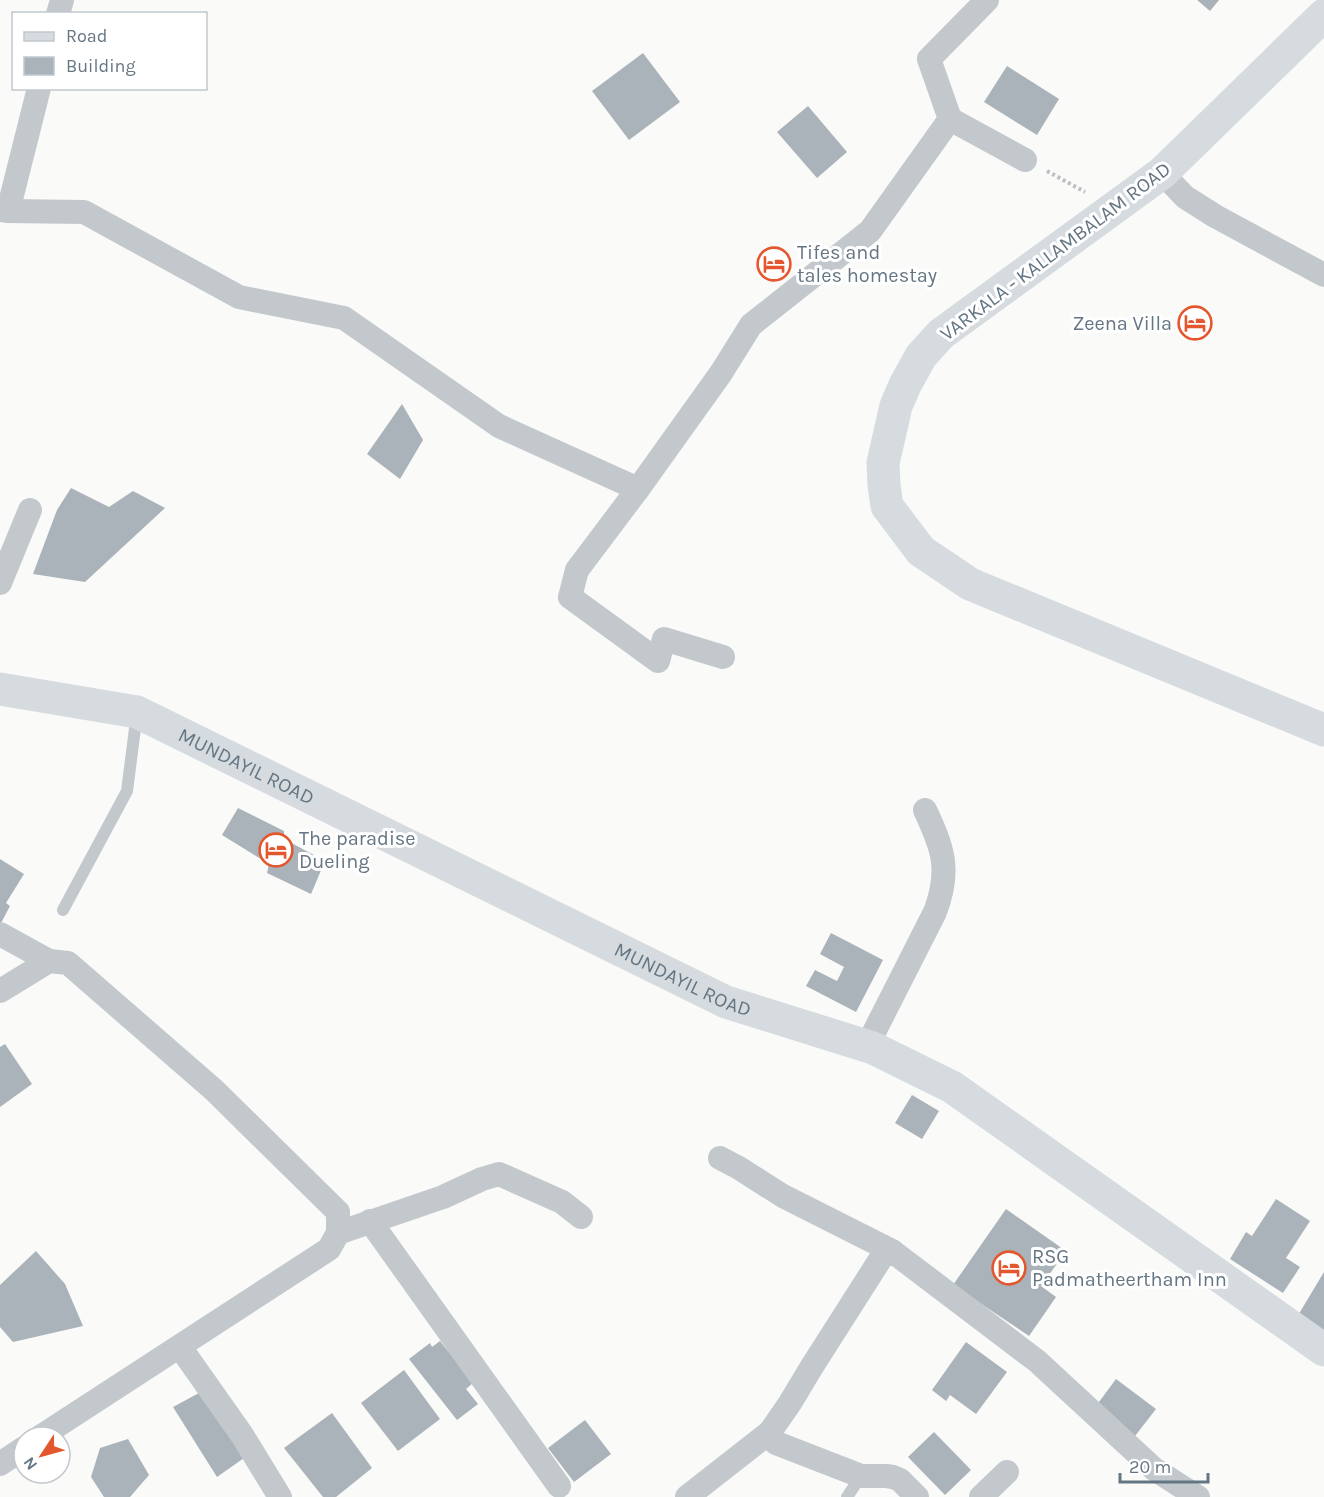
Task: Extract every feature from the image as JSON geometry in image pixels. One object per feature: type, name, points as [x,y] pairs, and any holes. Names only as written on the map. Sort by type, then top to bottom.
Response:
[{"type":"main road","name":"VARKALA - KALLAMBALAM ROAD","points":[[1324,15],[1162,172],[941,334],[921,356],[905,385],[896,406],[883,463],[887,506],[921,551],[970,584],[1324,730]]},
{"type":"main road","name":"MUNDAYIL ROAD","points":[[0,689],[137,712],[726,1002],[867,1046],[952,1087],[1324,1350]]},
{"type":"street","points":[[987,0],[929,59],[950,119],[1026,160]]},
{"type":"street","points":[[38,90],[4,211],[84,212],[239,297],[344,318],[499,426],[638,489]]},
{"type":"street","points":[[723,657],[664,639],[658,661],[570,597],[577,570],[721,373],[751,325],[870,231],[950,119]]},
{"type":"street","points":[[1162,172],[1185,197],[1215,216],[1324,275]]},
{"type":"street","points":[[0,583],[30,510]]},
{"type":"street","points":[[867,1046],[942,895],[944,857],[925,810]]},
{"type":"street","points":[[0,934],[49,961],[68,963],[214,1090],[338,1212],[338,1233],[329,1249],[59,1425]]},
{"type":"street","points":[[0,991],[49,961]]},
{"type":"street","points":[[720,1158],[783,1196],[892,1251],[1037,1361],[1154,1469],[1198,1497]]},
{"type":"street","points":[[338,1233],[443,1197],[482,1179],[499,1174],[562,1202],[581,1217]]},
{"type":"street","points":[[370,1221],[559,1486]]},
{"type":"street","points":[[687,1497],[770,1432],[883,1255],[892,1251]]},
{"type":"street","points":[[180,1347],[242,1435],[280,1497]]},
{"type":"street","points":[[770,1432],[776,1443],[861,1476],[886,1476],[900,1480],[917,1497]]},
{"type":"street","points":[[981,1497],[1007,1472]]},
{"type":"lane","points":[[63,910],[127,791],[137,712]]},
{"type":"lane","points":[[847,1497],[861,1476]]},
{"type":"path","points":[[1026,160],[1088,193],[1109,212]]},
{"type":"building","points":[[1197,0],[1219,0],[1210,11]]},
{"type":"building","points":[[643,53],[680,102],[629,140],[592,91]]},
{"type":"building","points":[[1007,66],[1059,99],[1037,135],[984,102]]},
{"type":"building","points":[[808,106],[847,152],[817,178],[777,132]]},
{"type":"building","points":[[402,404],[423,440],[400,479],[367,454]]},
{"type":"building","points":[[71,488],[109,507],[133,491],[165,508],[85,582],[33,574],[57,510]]},
{"type":"building","name":"The paradise Dueling","points":[[238,808],[284,831],[284,839],[325,861],[311,894],[267,873],[269,864],[222,835]]},
{"type":"building","points":[[0,859],[24,874],[6,903],[10,906],[0,925]]},
{"type":"building","points":[[831,933],[883,960],[856,1012],[806,986],[815,970],[837,981],[844,967],[820,954]]},
{"type":"building","points":[[5,1044],[32,1084],[0,1107],[0,1047]]},
{"type":"building","points":[[912,1095],[939,1111],[922,1139],[895,1123]]},
{"type":"building","points":[[1276,1199],[1310,1221],[1286,1258],[1300,1267],[1283,1293],[1230,1259],[1246,1232],[1252,1236]]},
{"type":"building","name":"RSG Padmatheertham Inn","points":[[1006,1209],[1066,1251],[1041,1286],[1056,1297],[1029,1336],[953,1285]]},
{"type":"building","points":[[36,1251],[65,1284],[83,1326],[13,1342],[0,1327],[0,1285]]},
{"type":"building","points":[[1324,1272],[1324,1334],[1297,1317]]},
{"type":"building","points":[[440,1341],[473,1383],[466,1389],[478,1404],[457,1420],[409,1359],[430,1343],[432,1347]]},
{"type":"building","points":[[966,1342],[1007,1372],[976,1414],[950,1395],[946,1401],[932,1390]]},
{"type":"building","points":[[404,1370],[440,1419],[398,1451],[361,1403]]},
{"type":"building","points":[[1116,1379],[1156,1409],[1135,1436],[1096,1406]]},
{"type":"building","points":[[199,1393],[244,1458],[217,1477],[173,1407]]},
{"type":"building","points":[[332,1413],[372,1468],[336,1497],[323,1497],[284,1448]]},
{"type":"building","points":[[585,1420],[611,1454],[574,1482],[548,1448]]},
{"type":"building","points":[[934,1432],[971,1470],[945,1495],[908,1457]]},
{"type":"building","points":[[128,1439],[149,1475],[130,1497],[104,1497],[91,1477],[100,1448]]},
{"type":"place","name":"Tifes and tales homestay","points":[[774,264]]},
{"type":"place","name":"Zeena Villa","points":[[1195,323]]},
{"type":"place","name":"The paradise Dueling","points":[[276,850]]},
{"type":"place","name":"RSG Padmatheertham Inn","points":[[1009,1268]]}]
